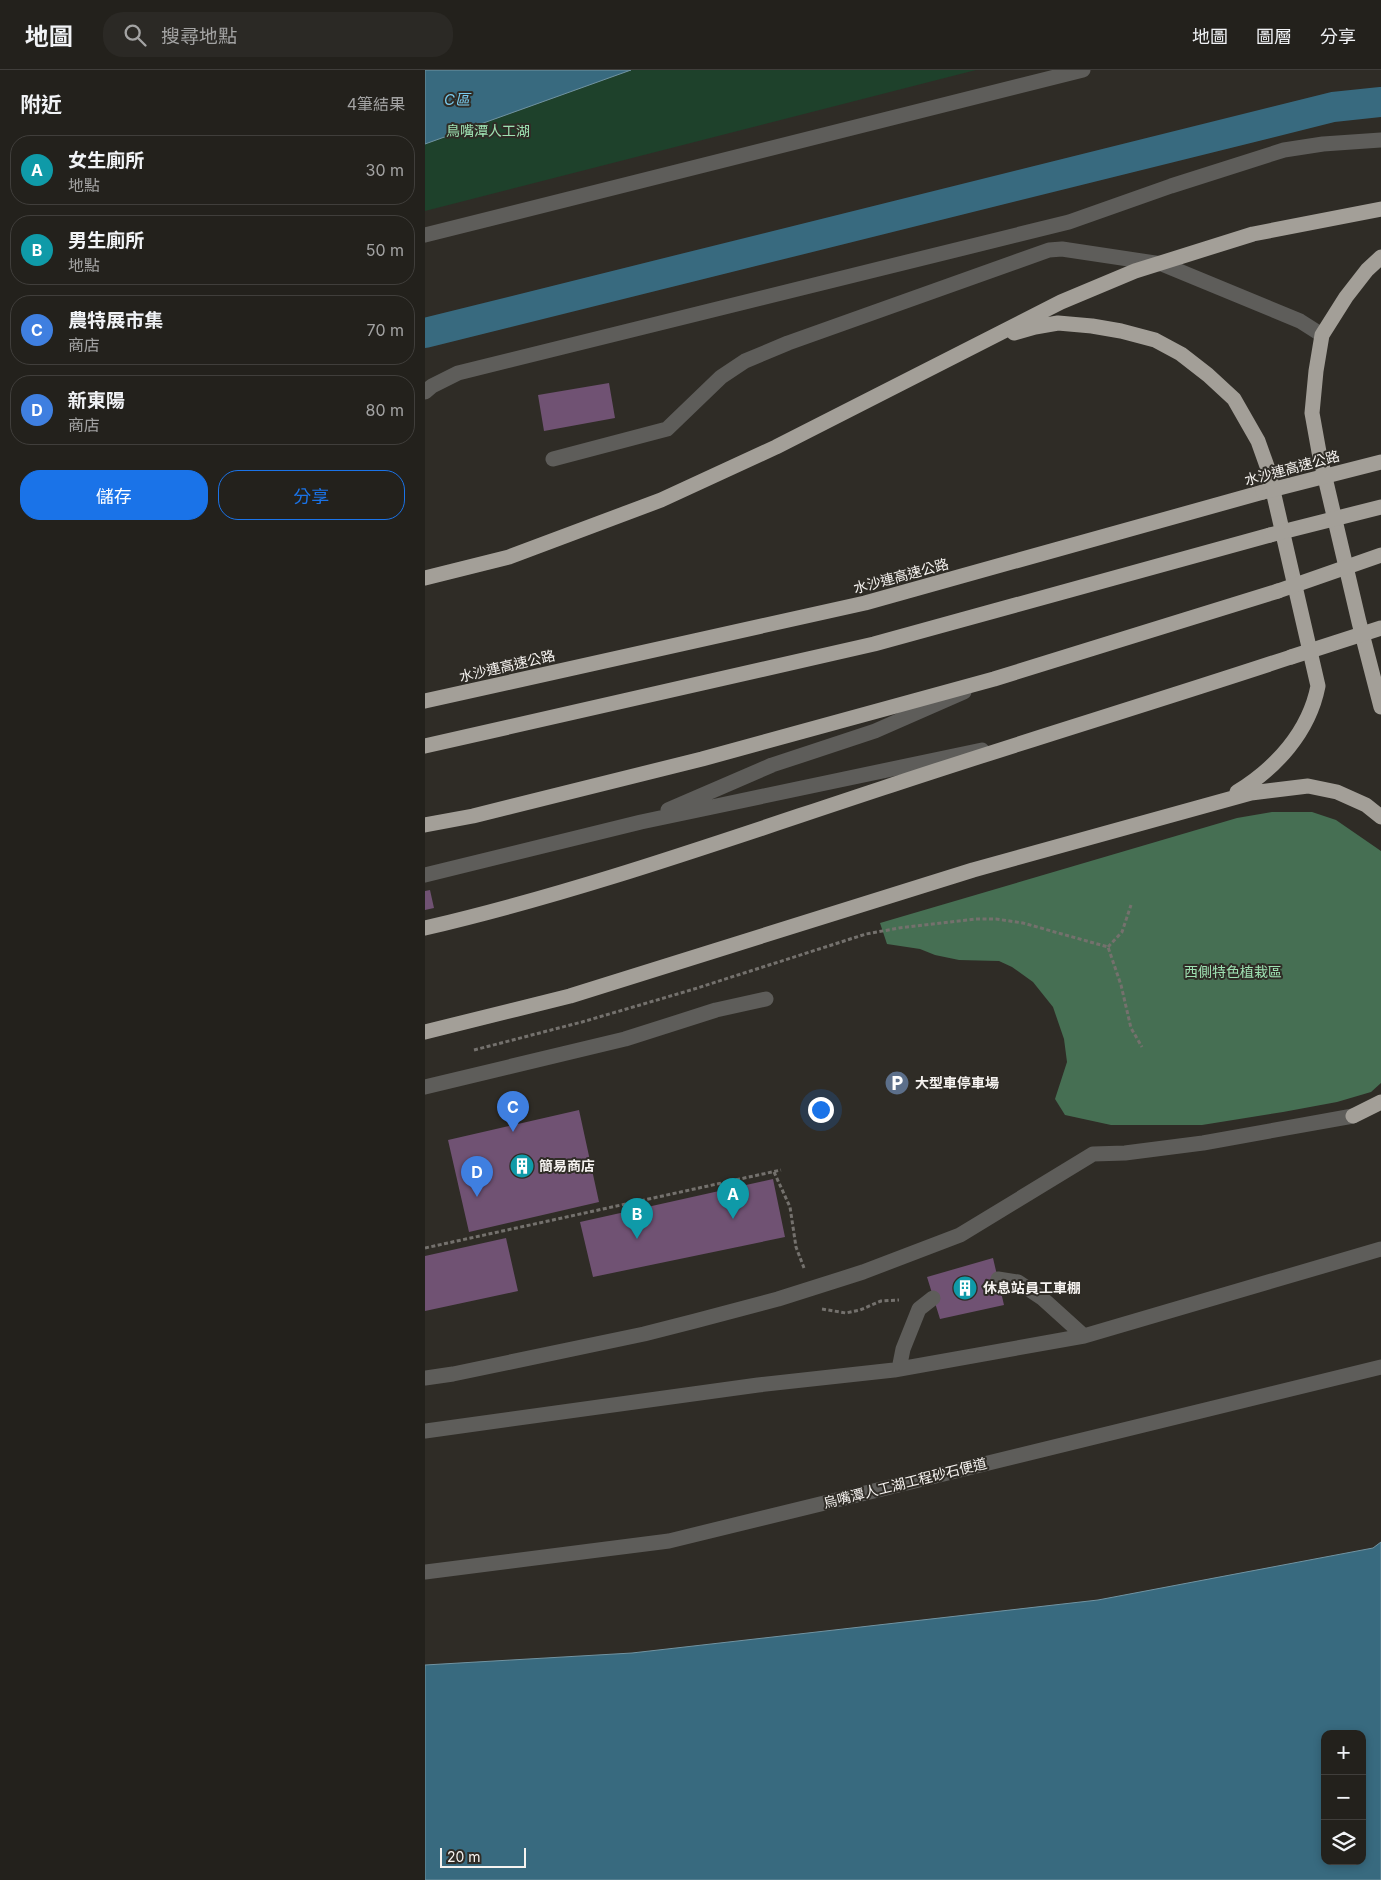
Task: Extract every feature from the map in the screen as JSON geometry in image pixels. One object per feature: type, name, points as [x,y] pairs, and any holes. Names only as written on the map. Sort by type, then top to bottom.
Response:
[{"type":"highway","points":[[425,578],[509,556],[661,500],[776,447],[1061,302],[1135,272],[1253,234],[1381,209]]},
{"type":"highway","points":[[1381,257],[1367,270],[1346,297],[1322,335],[1312,412],[1319,452],[1354,603],[1381,707]]},
{"type":"highway","points":[[974,345],[1035,326],[1057,323],[1121,331],[1155,340],[1181,354],[1234,399],[1244,415],[1258,441],[1268,469],[1318,686],[1316,698],[1306,721],[1288,750],[1259,779],[1226,799]]},
{"type":"highway","name":"水沙連高速公路","points":[[425,701],[865,603],[1263,492],[1381,462]]},
{"type":"highway","points":[[425,746],[875,644],[1270,535],[1381,507]]},
{"type":"highway","points":[[425,825],[473,816],[703,759],[995,679],[1278,591],[1381,555]]},
{"type":"highway","points":[[425,928],[472,917],[589,883],[1381,628]]},
{"type":"highway","points":[[425,1032],[570,996],[973,870],[1251,793],[1308,786],[1337,792],[1365,805],[1381,817]]},
{"type":"highway","points":[[1353,1116],[1381,1102]]},
{"type":"highway","points":[[1353,1116],[1381,1111]]},
{"type":"street","points":[[425,235],[1083,70]]},
{"type":"street","points":[[425,392],[432,386],[458,373],[1069,222],[1171,186],[1284,150],[1323,144],[1381,140]]},
{"type":"street","points":[[553,458],[667,429],[721,377],[745,361],[788,343],[1049,250],[1061,249],[1162,264],[1301,321],[1322,335]]},
{"type":"street","points":[[641,822],[772,765],[875,731],[995,679]]},
{"type":"street","points":[[425,874],[641,822],[1019,743]]},
{"type":"street","points":[[425,1087],[625,1039],[717,1010],[766,999]]},
{"type":"street","points":[[425,1378],[453,1374],[644,1334],[778,1299],[863,1272],[960,1235],[1093,1154],[1125,1153],[1203,1143],[1353,1116]]},
{"type":"street","points":[[425,1432],[758,1385],[899,1369],[1084,1336],[1381,1249]]},
{"type":"street","points":[[998,1279],[1019,1282],[1042,1298],[1084,1336]]},
{"type":"street","points":[[899,1369],[903,1350],[919,1309],[933,1298]]},
{"type":"street","name":"烏嘴潭人工湖工程砂石便道","points":[[425,1572],[669,1541],[1381,1367]]},
{"type":"path","points":[[1108,947],[1122,932],[1131,905]]},
{"type":"path","points":[[469,1051],[582,1022],[691,990],[866,934],[899,928],[977,919],[996,919],[1023,923],[1108,947]]},
{"type":"path","points":[[1108,947],[1121,985],[1131,1028],[1142,1047]]},
{"type":"path","points":[[425,1248],[781,1170]]},
{"type":"path","points":[[774,1172],[790,1206],[795,1247],[805,1272]]},
{"type":"path","points":[[815,1305],[823,1309],[846,1313],[860,1310],[881,1301],[907,1300],[919,1309]]},
{"type":"green space","name":"鳥嘴潭人工湖","points":[[425,70],[976,70],[425,211]]},
{"type":"green space","name":"西側特色植栽區","points":[[1272,812],[1312,812],[1336,820],[1381,851],[1381,1083],[1371,1092],[1337,1102],[1202,1125],[1111,1125],[1065,1115],[1055,1099],[1067,1062],[1064,1039],[1053,1007],[1033,982],[1012,967],[999,961],[959,960],[935,955],[920,949],[887,944],[880,923],[1237,818]]},
{"type":"water","name":"C區","points":[[425,70],[631,70],[425,144]]},
{"type":"water","points":[[1381,1542],[1381,1880],[425,1880],[425,1665],[632,1653],[1098,1600],[1373,1548]]},
{"type":"building","points":[[609,383],[615,418],[544,431],[538,395]]},
{"type":"building","points":[[430,890],[434,908],[425,910],[425,891]]},
{"type":"building","name":"簡易商店","points":[[579,1110],[599,1202],[469,1232],[448,1140]]},
{"type":"building","points":[[773,1179],[785,1237],[593,1277],[580,1222]]},
{"type":"building","points":[[506,1238],[518,1291],[425,1311],[425,1256]]},
{"type":"building","name":"休息站員工車棚","points":[[993,1258],[1004,1305],[940,1319],[927,1277]]},
{"type":"waterway","points":[[425,333],[1333,107],[1381,102]]},
{"type":"place","name":"大型車停車場","points":[[897,1083]]},
{"type":"place","name":"農特展市集","points":[[513,1132]]},
{"type":"place","name":"簡易商店","points":[[522,1166]]},
{"type":"place","name":"新東陽","points":[[477,1197]]},
{"type":"place","name":"女生廁所","points":[[733,1219]]},
{"type":"place","name":"男生廁所","points":[[637,1239]]},
{"type":"place","name":"休息站員工車棚","points":[[965,1288]]}]
